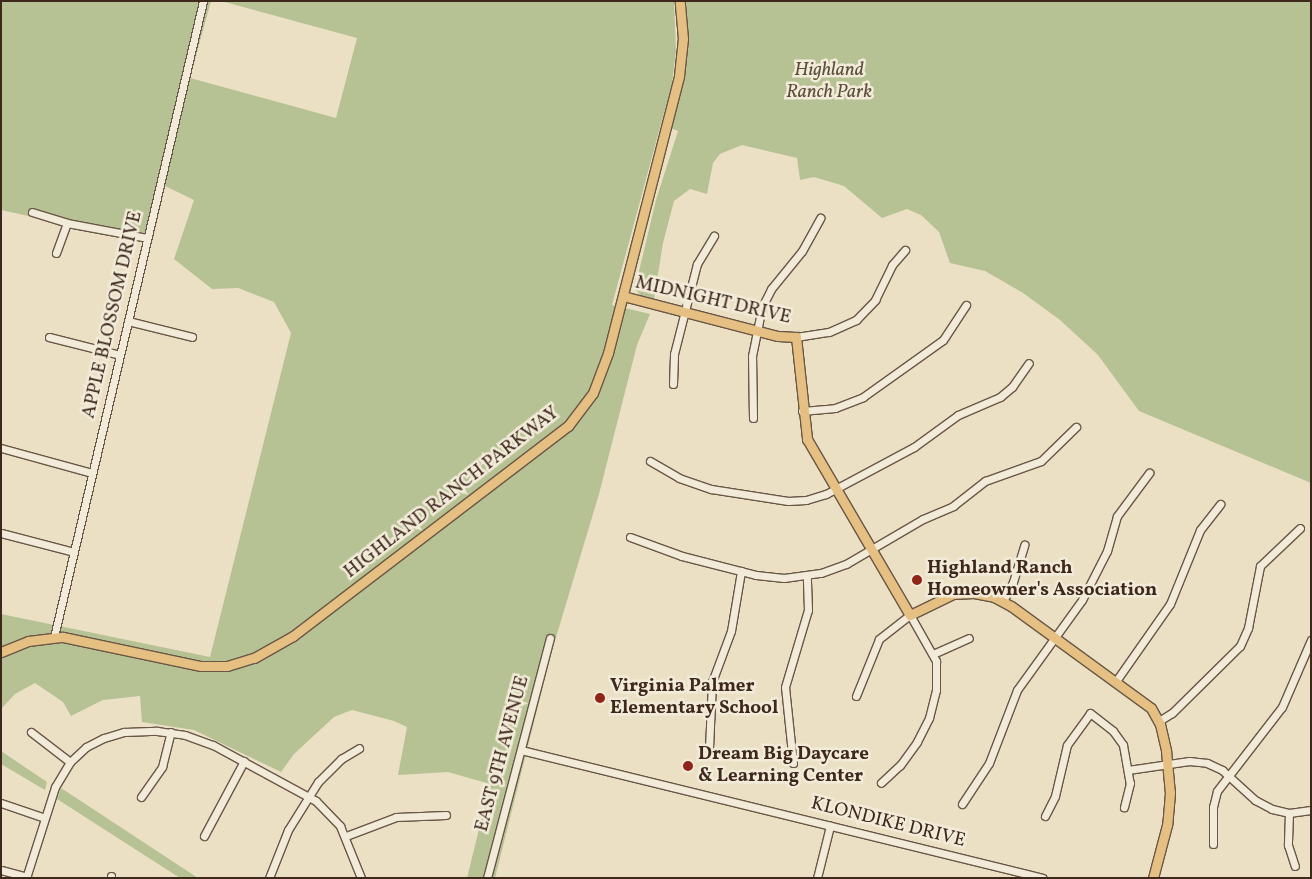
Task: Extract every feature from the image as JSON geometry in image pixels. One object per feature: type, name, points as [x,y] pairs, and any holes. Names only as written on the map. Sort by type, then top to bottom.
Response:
[{"type":"main road","name":"HIGHLAND RANCH PARKWAY","points":[[1,652],[28,641],[54,637],[82,638],[201,666],[236,664],[274,648],[568,426],[588,402],[598,382],[623,296],[678,76],[683,39],[680,1]]},
{"type":"main road","name":"MIDNIGHT DRIVE","points":[[623,296],[756,330],[796,337]]},
{"type":"main road","points":[[796,337],[802,410],[807,439],[910,615],[953,594],[974,593],[1003,601],[1145,702],[1159,721],[1168,764],[1169,809],[1153,878]]},
{"type":"street","name":"APPLE BLOSSOM DRIVE","points":[[54,637],[203,1]]},
{"type":"street","points":[[32,212],[67,223],[147,238]]},
{"type":"street","points":[[753,418],[752,356],[756,330],[766,298],[802,251],[820,218]]},
{"type":"street","points":[[56,253],[67,223]]},
{"type":"street","points":[[673,384],[674,354],[697,264],[714,236]]},
{"type":"street","points":[[796,337],[829,332],[856,320],[875,300],[892,265],[905,250]]},
{"type":"street","points":[[802,410],[835,408],[863,397],[942,340],[966,305]]},
{"type":"street","points":[[128,321],[192,337]]},
{"type":"street","points":[[49,337],[120,356]]},
{"type":"street","points":[[650,461],[679,478],[727,493],[798,501],[835,489],[914,446],[958,415],[1006,393],[1029,364]]},
{"type":"street","points":[[630,537],[741,571],[770,577],[807,576],[840,567],[924,519],[954,506],[985,481],[1041,461],[1076,427]]},
{"type":"street","points":[[1,448],[92,473]]},
{"type":"street","points":[[962,804],[989,763],[1017,690],[1082,600],[1107,552],[1122,507],[1149,473]]},
{"type":"street","points":[[1116,681],[1170,604],[1200,530],[1220,504]]},
{"type":"street","points":[[1159,721],[1172,713],[1240,646],[1248,628],[1260,566],[1300,528]]},
{"type":"street","points":[[1,533],[74,552]]},
{"type":"street","points":[[1003,601],[1024,545]]},
{"type":"street","points":[[709,748],[712,682],[731,631],[741,571]]},
{"type":"street","points":[[793,762],[785,687],[808,610],[807,576]]},
{"type":"street","points":[[856,696],[879,639],[910,615],[933,654],[938,677],[929,718],[910,753],[881,783]]},
{"type":"street","name":"EAST 9TH AVENUE","points":[[487,878],[550,638]]},
{"type":"street","points":[[933,654],[969,638]]},
{"type":"street","points":[[1213,844],[1214,799],[1228,775],[1282,706],[1311,640]]},
{"type":"street","points":[[1045,816],[1055,796],[1067,745],[1090,713],[1119,738],[1128,770],[1129,790],[1124,807]]},
{"type":"street","points":[[31,732],[70,762]]},
{"type":"street","points":[[141,797],[162,767],[171,732]]},
{"type":"street","points":[[1,870],[27,877],[57,782],[70,762],[94,742],[114,734],[171,732],[200,739],[309,796],[333,816],[346,836],[361,878]]},
{"type":"street","points":[[270,878],[281,844],[309,796],[332,766],[359,748]]},
{"type":"street","name":"KLONDIKE DRIVE","points":[[521,750],[830,826],[1015,874],[1043,878]]},
{"type":"street","points":[[204,836],[244,761]]},
{"type":"street","points":[[1128,770],[1198,761],[1214,766],[1228,775],[1263,805],[1289,813],[1311,810]]},
{"type":"street","points":[[1,803],[45,818]]},
{"type":"street","points":[[1289,813],[1288,845],[1295,866]]},
{"type":"street","points":[[346,836],[396,817],[446,815]]},
{"type":"street","points":[[817,878],[830,826]]},
{"type":"green space","points":[[1,1],[211,1],[190,78],[336,118],[357,38],[221,1],[674,1],[676,51],[672,83],[612,305],[650,314],[637,345],[599,494],[551,654],[495,878],[467,878],[490,784],[448,772],[398,775],[407,727],[394,721],[352,710],[334,717],[294,754],[281,772],[194,730],[142,722],[140,696],[103,700],[71,716],[63,702],[35,683],[15,694],[1,709],[1,614],[210,657],[291,333],[274,302],[238,288],[212,289],[174,259],[194,200],[165,186],[152,243],[1,210]]},
{"type":"green space","name":"Highland Ranch Park","points":[[686,1],[1311,1],[1311,483],[1139,411],[1098,355],[1060,320],[1023,293],[985,271],[950,263],[939,232],[921,215],[907,209],[882,218],[844,186],[814,177],[800,180],[797,158],[742,145],[720,154],[713,163],[707,194],[690,189],[674,201],[663,243],[654,299],[640,295],[635,288],[656,200],[678,131],[670,128],[688,52]]},
{"type":"green space","points":[[1,751],[47,782],[45,790],[1,764]]},
{"type":"green space","points":[[61,788],[198,878],[180,878],[57,799]]},
{"type":"place","name":"Highland Ranch Homeowner's Association","points":[[917,580]]},
{"type":"place","name":"Virginia Palmer Elementary School","points":[[600,698]]},
{"type":"place","name":"Dream Big Daycare & Learning Center","points":[[688,766]]}]
